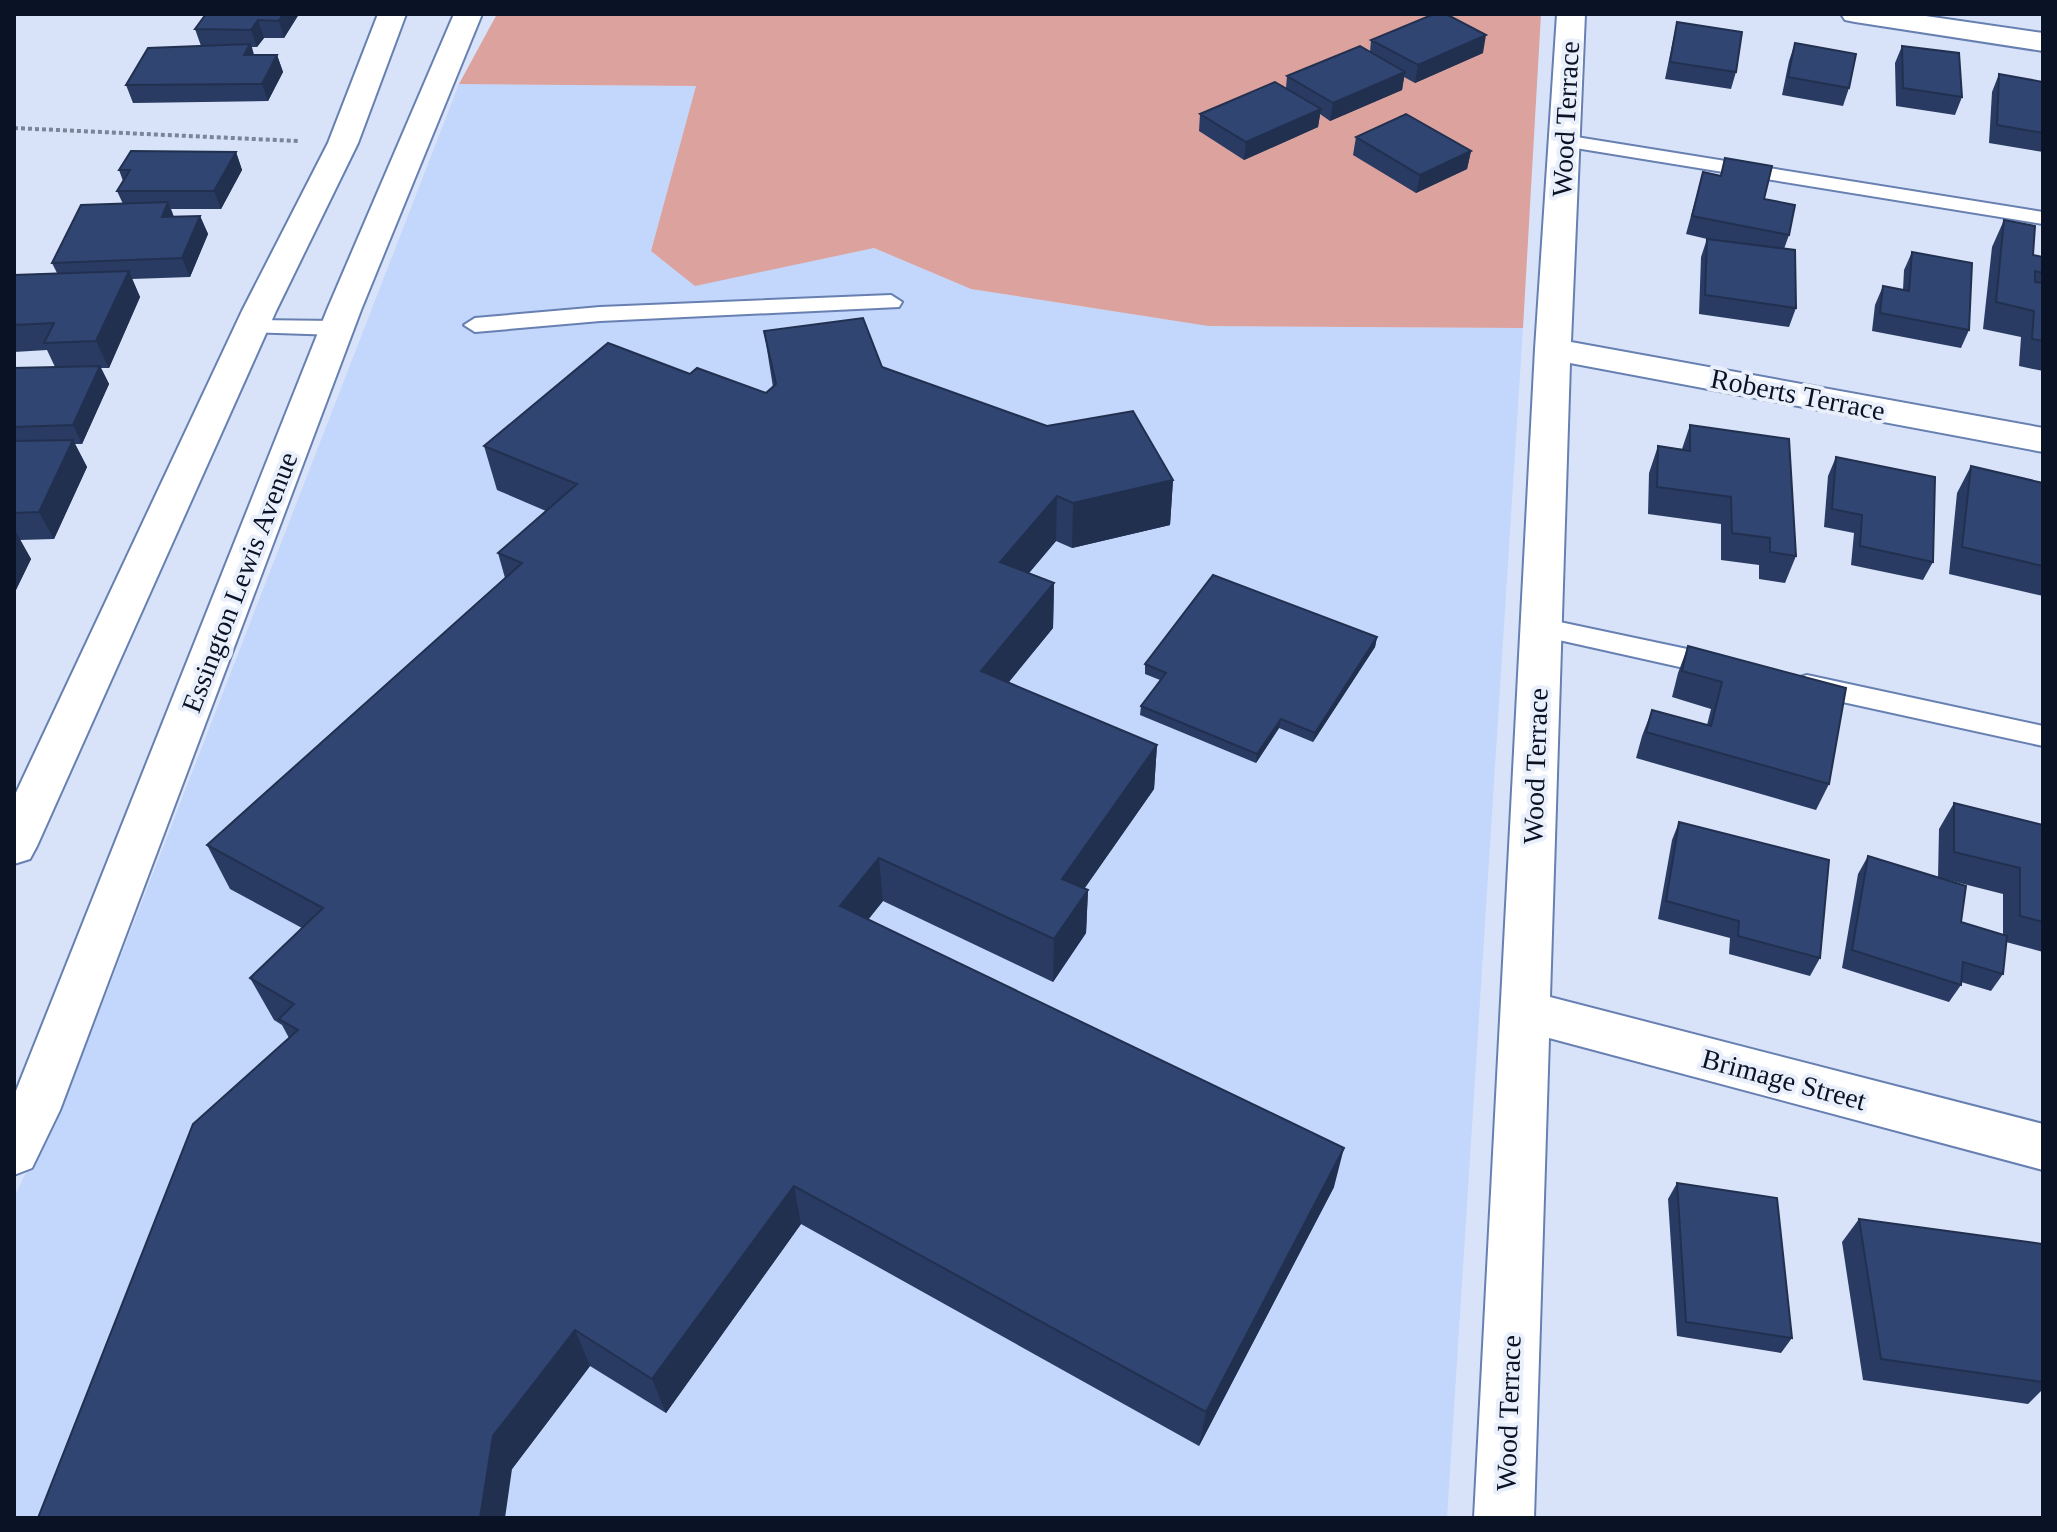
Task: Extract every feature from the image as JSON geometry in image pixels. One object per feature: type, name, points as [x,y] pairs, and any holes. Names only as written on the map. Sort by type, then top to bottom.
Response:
[{"type":"street","points":[[14,846],[251,327],[343,143],[392,14]]},
{"type":"street","name":"Essington Lewis Avenue","points":[[14,1152],[24,1110],[337,328],[468,14]]},
{"type":"street","name":"Wood Terrace","points":[[1504,1518],[1553,349],[1571,14]]},
{"type":"street","points":[[1855,14],[2043,42]]},
{"type":"street","name":"Roberts Terrace","points":[[1553,349],[2043,440]]},
{"type":"street","name":"Brimage Street","points":[[1524,1011],[2043,1147]]},
{"type":"lane","points":[[1564,141],[2043,218]]},
{"type":"lane","points":[[475,325],[600,314],[891,302]]},
{"type":"lane","points":[[251,327],[337,328]]},
{"type":"lane","points":[[1541,627],[1739,670]]},
{"type":"lane","points":[[1784,680],[2043,736]]},
{"type":"path","points":[[14,128],[343,143]]},
{"type":"shaded area","points":[[497,14],[1541,14],[1523,328],[1208,326],[971,289],[874,248],[695,286],[651,251],[696,86],[459,84]]},
{"type":"shaded area","points":[[459,84],[696,86],[651,251],[695,285],[874,248],[971,289],[1208,326],[1523,328],[1447,1518],[14,1518],[14,1198],[93,1028]]},
{"type":"building","points":[[206,14],[283,14],[279,21],[258,20],[251,30],[195,29]]},
{"type":"building","points":[[1434,14],[1446,14],[1486,35],[1418,65],[1371,40]]},
{"type":"building","points":[[1677,22],[1742,32],[1736,72],[1670,62]]},
{"type":"building","points":[[1795,43],[1856,54],[1849,88],[1788,77]]},
{"type":"building","points":[[250,44],[244,55],[277,55],[262,84],[126,85],[148,48]]},
{"type":"building","points":[[1360,46],[1405,72],[1333,103],[1287,76]]},
{"type":"building","points":[[1902,46],[1959,53],[1962,97],[1903,88]]},
{"type":"building","points":[[1999,74],[2043,82],[2043,133],[1997,125]]},
{"type":"building","points":[[1275,82],[1321,109],[1246,142],[1200,114]]},
{"type":"building","points":[[1406,114],[1471,151],[1420,175],[1356,137]]},
{"type":"building","points":[[131,151],[236,152],[214,191],[117,191],[130,170],[119,170]]},
{"type":"building","points":[[1725,158],[1772,166],[1764,199],[1795,205],[1789,235],[1692,216],[1703,172],[1721,176]]},
{"type":"building","points":[[168,202],[162,217],[200,216],[182,258],[52,263],[81,205]]},
{"type":"building","points":[[2004,220],[2035,226],[2033,255],[2043,257],[2043,273],[2035,271],[2035,282],[2043,283],[2043,341],[2032,339],[2034,311],[1996,302]]},
{"type":"building","points":[[1707,239],[1795,250],[1796,308],[1705,295]]},
{"type":"building","points":[[1912,252],[1972,263],[1969,330],[1880,313],[1883,286],[1909,291]]},
{"type":"building","points":[[129,271],[96,341],[44,343],[54,323],[14,325],[14,275]]},
{"type":"building","points":[[863,318],[882,367],[1047,426],[1133,411],[1173,480],[1073,503],[1057,496],[1000,562],[1054,583],[981,671],[1157,745],[1062,879],[1088,890],[1054,939],[879,858],[840,906],[1344,1148],[1206,1412],[794,1186],[652,1379],[575,1330],[493,1436],[480,1518],[38,1518],[193,1124],[298,1030],[279,1019],[294,1004],[250,978],[323,908],[207,845],[522,563],[498,553],[577,484],[484,446],[608,343],[690,374],[697,368],[766,393],[776,384],[764,331]]},
{"type":"building","points":[[100,366],[73,425],[14,427],[14,368]]},
{"type":"building","points":[[1690,425],[1789,439],[1796,556],[1770,552],[1770,538],[1732,533],[1731,497],[1657,487],[1658,446],[1690,451]]},
{"type":"building","points":[[73,440],[39,512],[14,513],[14,441]]},
{"type":"building","points":[[1836,457],[1935,477],[1933,562],[1860,546],[1862,515],[1832,509]]},
{"type":"building","points":[[1971,466],[2043,483],[2043,566],[1962,547]]},
{"type":"building","points":[[1213,575],[1377,637],[1315,733],[1281,719],[1257,754],[1141,706],[1166,673],[1145,664]]},
{"type":"building","points":[[1688,646],[1846,688],[1829,784],[1646,732],[1652,710],[1711,726],[1722,682],[1682,671]]},
{"type":"building","points":[[1954,803],[2043,825],[2043,922],[2020,916],[2020,868],[1954,852]]},
{"type":"building","points":[[1679,822],[1829,860],[1820,958],[1738,936],[1739,921],[1666,901]]},
{"type":"building","points":[[1868,856],[1966,886],[1961,922],[2007,936],[2003,974],[1963,962],[1961,985],[1852,950]]},
{"type":"building","points":[[1677,1183],[1777,1198],[1792,1338],[1686,1322]]},
{"type":"building","points":[[1859,1219],[2043,1244],[2043,1382],[1881,1359]]}]
